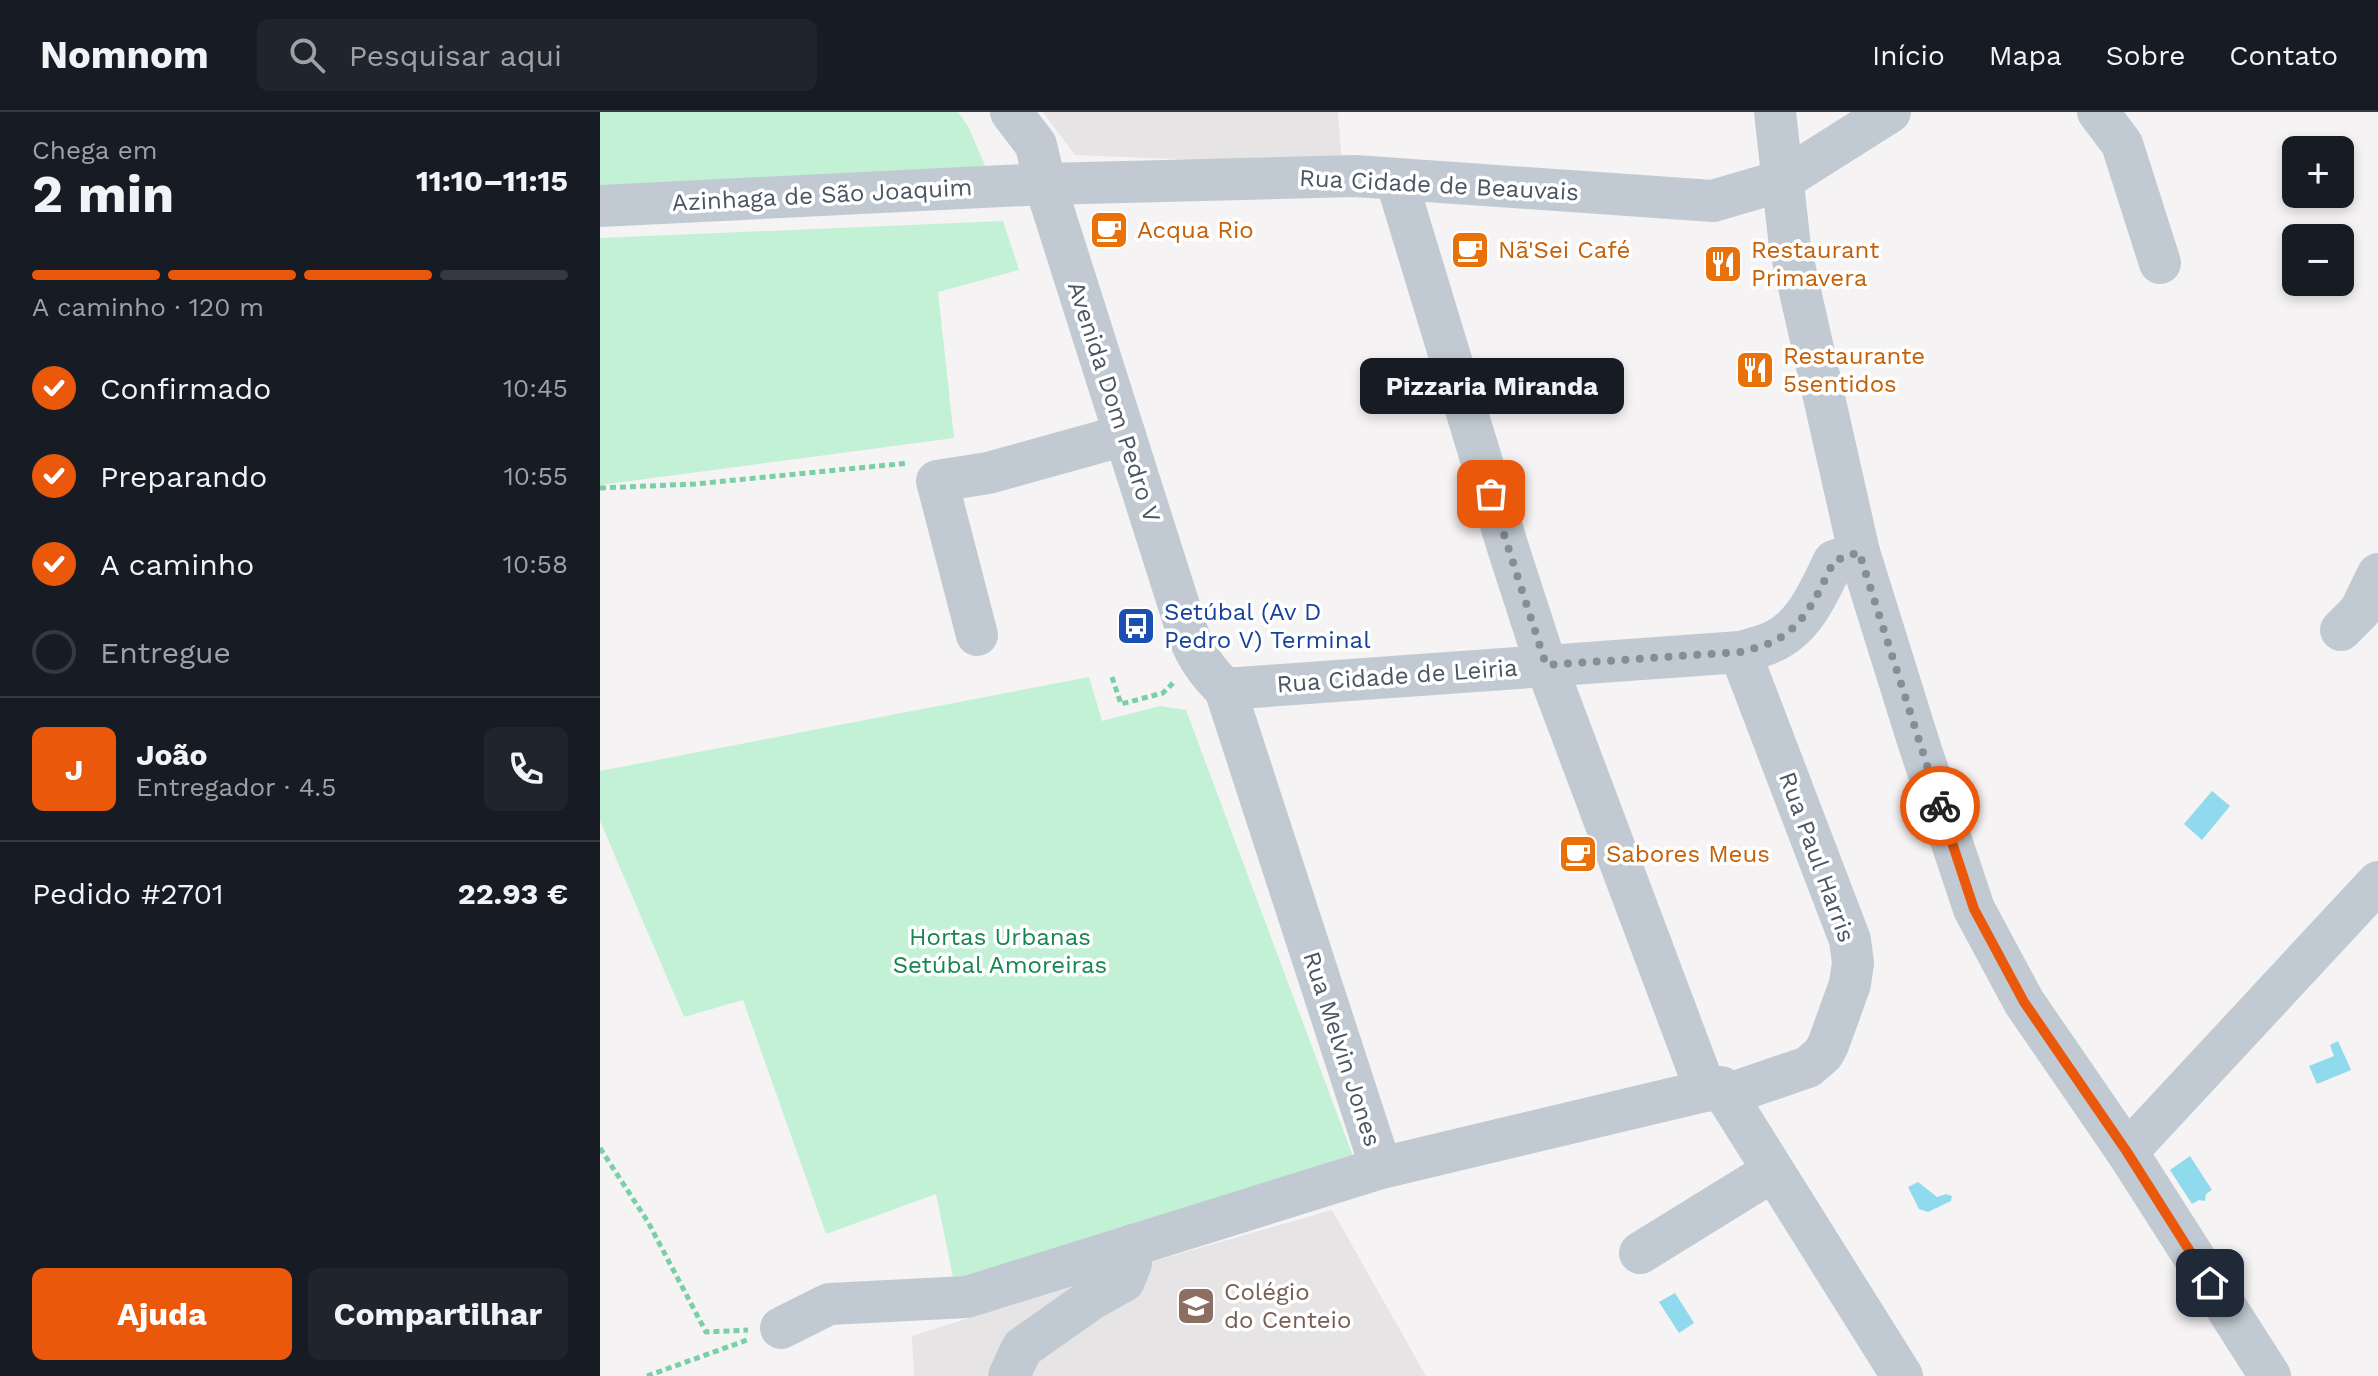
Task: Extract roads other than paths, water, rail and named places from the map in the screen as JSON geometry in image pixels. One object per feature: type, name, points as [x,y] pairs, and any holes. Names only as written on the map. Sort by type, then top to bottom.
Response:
[{"type":"street","name":"Avenida Dom Pedro V","points":[[1011,112],[1036,145],[1045,184],[1195,653],[1207,672],[1225,689]]},
{"type":"street","points":[[1775,112],[1790,247],[1859,552],[1974,909],[2024,1002],[2127,1152],[2270,1376]]},
{"type":"street","name":"Rua Cidade de Beauvais","points":[[1045,184],[1355,176],[1713,201],[1781,181],[1890,112]]},
{"type":"street","points":[[2098,112],[2122,144],[2160,263]]},
{"type":"street","points":[[1396,179],[1546,665],[1718,1091],[1773,1171],[1902,1376]]},
{"type":"street","name":"Azinhaga de São Joaquim","points":[[600,206],[1045,184]]},
{"type":"street","points":[[977,635],[937,481],[988,473],[1125,435]]},
{"type":"street","name":"Rua Cidade de Leiria","points":[[1225,689],[1740,652],[1771,643],[1794,630],[1811,607],[1834,561],[1859,552]]},
{"type":"street","points":[[2341,630],[2360,611],[2378,574]]},
{"type":"street","name":"Rua Paul Harris","points":[[1718,1091],[1808,1067],[1816,1061],[1828,1045],[1850,984],[1853,963],[1850,940],[1740,652]]},
{"type":"street","name":"Rua Melvin Jones","points":[[1225,689],[1381,1168],[1718,1091]]},
{"type":"street","points":[[2127,1152],[2378,882]]},
{"type":"street","points":[[781,1328],[829,1304],[967,1297],[1381,1168]]},
{"type":"street","points":[[1640,1253],[1773,1171]]},
{"type":"street","points":[[1009,1376],[1022,1348],[1090,1300],[1124,1281],[1131,1263],[1132,1245]]},
{"type":"water","points":[[2212,791],[2230,806],[2202,840],[2184,824]]},
{"type":"water","points":[[2338,1041],[2351,1070],[2317,1084],[2309,1066],[2334,1056],[2330,1045]]},
{"type":"water","points":[[2190,1156],[2212,1190],[2206,1194],[2205,1201],[2192,1204],[2170,1170]]},
{"type":"water","points":[[1918,1182],[1937,1197],[1952,1196],[1951,1201],[1928,1212],[1919,1209],[1908,1187]]},
{"type":"water","points":[[1675,1293],[1694,1323],[1679,1333],[1659,1302]]},
{"type":"place","name":"Acqua Rio","points":[[1109,230]]},
{"type":"place","name":"Nã'Sei Café","points":[[1470,250]]},
{"type":"place","name":"Restaurant Primavera","points":[[1723,264]]},
{"type":"place","name":"Restaurante 5sentidos","points":[[1755,370]]},
{"type":"place","name":"Pizzaria Miranda","points":[[1491,494]]},
{"type":"place","name":"Setúbal (Av D Pedro V) Terminal","points":[[1136,626]]},
{"type":"place","name":"Sabores Meus","points":[[1578,854]]},
{"type":"place","name":"Colégio do Centeio","points":[[1196,1306]]},
{"type":"park label","name":"Hortas Urbanas Setúbal Amoreiras","points":[[1000,951]]}]
